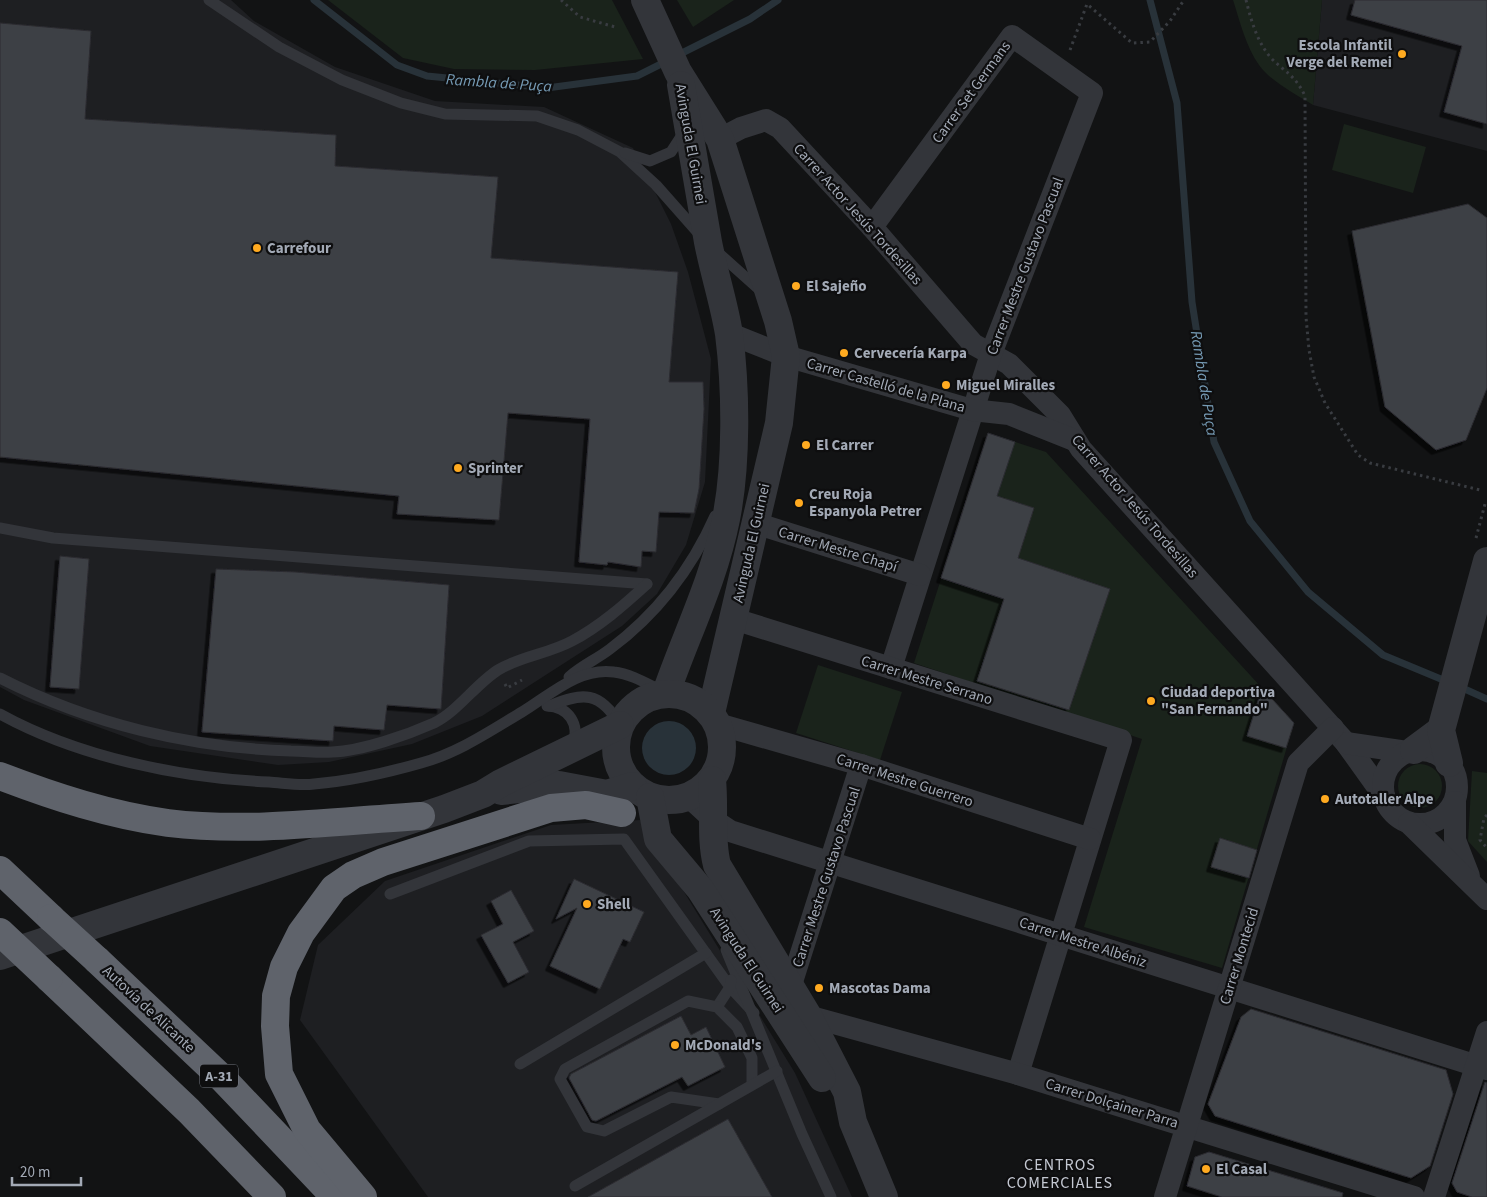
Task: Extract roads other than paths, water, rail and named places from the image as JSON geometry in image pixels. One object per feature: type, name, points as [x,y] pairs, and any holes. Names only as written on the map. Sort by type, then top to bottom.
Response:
[{"type":"highway","points":[[0,776],[70,802],[168,823],[226,826],[279,825],[421,816]]},
{"type":"highway","points":[[363,1197],[307,1130],[280,1074],[275,1026],[276,996],[284,967],[300,933],[334,888],[353,875],[383,862],[551,808],[586,804],[623,826]]},
{"type":"highway","name":"Autovía de Alicante","points":[[0,870],[223,1079],[335,1197]]},
{"type":"highway","points":[[0,932],[189,1111],[272,1197]]},
{"type":"street","points":[[644,0],[664,38],[678,72]]},
{"type":"street","name":"Carrer Set Germans","points":[[872,227],[1012,36],[1092,93]]},
{"type":"street","name":"Avinguda El Guirnei","points":[[666,693],[698,612],[717,554],[726,518],[733,438],[733,374],[728,333],[709,244],[678,72]]},
{"type":"street","name":"Avinguda El Guirnei","points":[[678,72],[720,139],[771,300],[786,356],[779,423],[755,523],[714,719]]},
{"type":"street","name":"Carrer Mestre Gustavo Pascual","points":[[891,668],[991,354],[1092,93]]},
{"type":"street","name":"Carrer Actor Jesús Tordesillas","points":[[720,139],[741,128],[766,120],[780,128],[872,227],[973,344],[1009,364],[1060,415],[1074,440],[1340,736],[1384,796]]},
{"type":"street","name":"Carrer Castelló de la Plana","points":[[728,333],[786,356],[972,410],[1009,414],[1074,440]]},
{"type":"street","name":"Carrer Mestre Chapí","points":[[755,523],[920,575]]},
{"type":"street","points":[[1448,763],[1443,722],[1456,676],[1481,551]]},
{"type":"street","name":"Carrer Mestre Serrano","points":[[734,619],[1121,740],[1090,839]]},
{"type":"street","points":[[483,794],[558,785],[607,794],[641,792],[663,800],[689,797],[702,790],[712,780],[719,767],[723,753],[722,738],[714,719],[690,698],[666,693],[644,700],[634,706],[620,725],[615,746],[620,768],[641,792]]},
{"type":"street","name":"Carrer Mestre Guerrero","points":[[714,719],[1090,839]]},
{"type":"street","points":[[1443,722],[1410,751],[1395,759],[1387,770],[1383,782],[1384,796],[1389,808],[1397,817],[1409,823],[1487,899]]},
{"type":"street","points":[[0,956],[483,794],[501,783],[620,725]]},
{"type":"street","points":[[1340,736],[1410,751],[1427,751],[1439,755],[1448,763],[1456,778],[1457,794],[1447,813],[1436,821],[1423,825],[1409,823]]},
{"type":"street","name":"Carrer Montecid","points":[[1165,1197],[1298,763],[1340,736]]},
{"type":"street","name":"Carrer Mestre Gustavo Pascual","points":[[790,988],[861,765]]},
{"type":"street","name":"Avinguda El Guirnei","points":[[712,780],[715,821],[714,852],[717,865],[808,1016],[847,1092],[853,1122],[884,1197]]},
{"type":"street","points":[[623,826],[641,792]]},
{"type":"street","name":"Avinguda El Guirnei","points":[[641,792],[658,839],[700,889],[831,1093],[853,1122]]},
{"type":"street","name":"Carrer Mestre Albéniz","points":[[689,797],[715,821],[730,831],[1481,1067]]},
{"type":"street","points":[[1454,802],[1455,840],[1471,882]]},
{"type":"street","points":[[1018,1074],[1090,839]]},
{"type":"street","name":"Carrer Dolçainer Parra","points":[[808,1016],[1018,1074],[1414,1197]]},
{"type":"street","points":[[1434,1197],[1481,1067],[1487,1032]]},
{"type":"lane","points":[[209,0],[279,47],[342,80],[401,103],[444,114],[536,116],[578,130],[620,152],[650,161],[671,152],[688,126]]},
{"type":"lane","points":[[620,152],[656,185],[709,244],[771,300]]},
{"type":"lane","points":[[0,714],[60,740],[158,769],[240,781],[312,785],[352,780],[424,762],[480,738],[528,708],[609,650],[645,621],[674,588],[704,541],[730,485]]},
{"type":"lane","points":[[0,528],[53,538],[647,584],[622,606],[572,641],[497,671],[436,722],[392,739],[333,752],[249,750],[179,739],[114,723],[47,701],[0,678]]},
{"type":"lane","points":[[563,684],[592,673],[613,672],[635,678],[666,693]]},
{"type":"lane","points":[[528,708],[549,706],[578,696],[588,696],[602,702],[612,711],[620,725]]},
{"type":"lane","points":[[549,706],[565,710],[571,717],[575,736],[571,749]]},
{"type":"lane","points":[[390,894],[530,841],[623,826],[706,953],[730,987],[754,1012]]},
{"type":"lane","points":[[700,889],[754,1012],[802,1134],[831,1197]]},
{"type":"lane","points":[[520,1064],[706,953]]},
{"type":"lane","points":[[716,1007],[730,987],[733,966]]},
{"type":"lane","points":[[719,1104],[671,1097],[604,1131],[587,1127],[560,1079],[565,1069],[688,1001],[716,1007],[737,1027],[752,1058],[752,1084]]},
{"type":"lane","points":[[575,1186],[752,1084],[778,1071]]},
{"type":"waterway","name":"Rambla de Puça","points":[[314,0],[397,65],[427,76],[547,88],[637,76],[667,61]]},
{"type":"waterway","name":"Rambla de Puça","points":[[676,56],[750,19],[778,0]]},
{"type":"waterway","name":"Rambla de Puça","points":[[1150,0],[1177,103],[1192,302],[1214,442],[1250,521],[1308,592],[1383,655],[1448,682]]},
{"type":"waterway","name":"Rambla de Puça","points":[[1458,686],[1487,699]]},
{"type":"place","name":"Escola Infantil Verge del Remei","points":[[1402,54]]},
{"type":"place","name":"Carrefour","points":[[257,248]]},
{"type":"place","name":"El Sajeño","points":[[796,286]]},
{"type":"place","name":"Cervecería Karpa","points":[[844,353]]},
{"type":"place","name":"Miguel Miralles","points":[[946,385]]},
{"type":"place","name":"El Carrer","points":[[806,445]]},
{"type":"place","name":"Sprinter","points":[[458,468]]},
{"type":"place","name":"Creu Roja Espanyola Petrer","points":[[799,503]]},
{"type":"place","name":"Ciudad deportiva \"San Fernando\"","points":[[1151,701]]},
{"type":"place","name":"Autotaller Alpe","points":[[1325,799]]},
{"type":"place","name":"Shell","points":[[587,904]]},
{"type":"place","name":"Mascotas Dama","points":[[819,988]]},
{"type":"place","name":"McDonald's","points":[[675,1045]]},
{"type":"place","name":"El Casal","points":[[1206,1169]]},
{"type":"district","name":"CENTROS COMERCIALES","points":[[1060,1173]]}]
